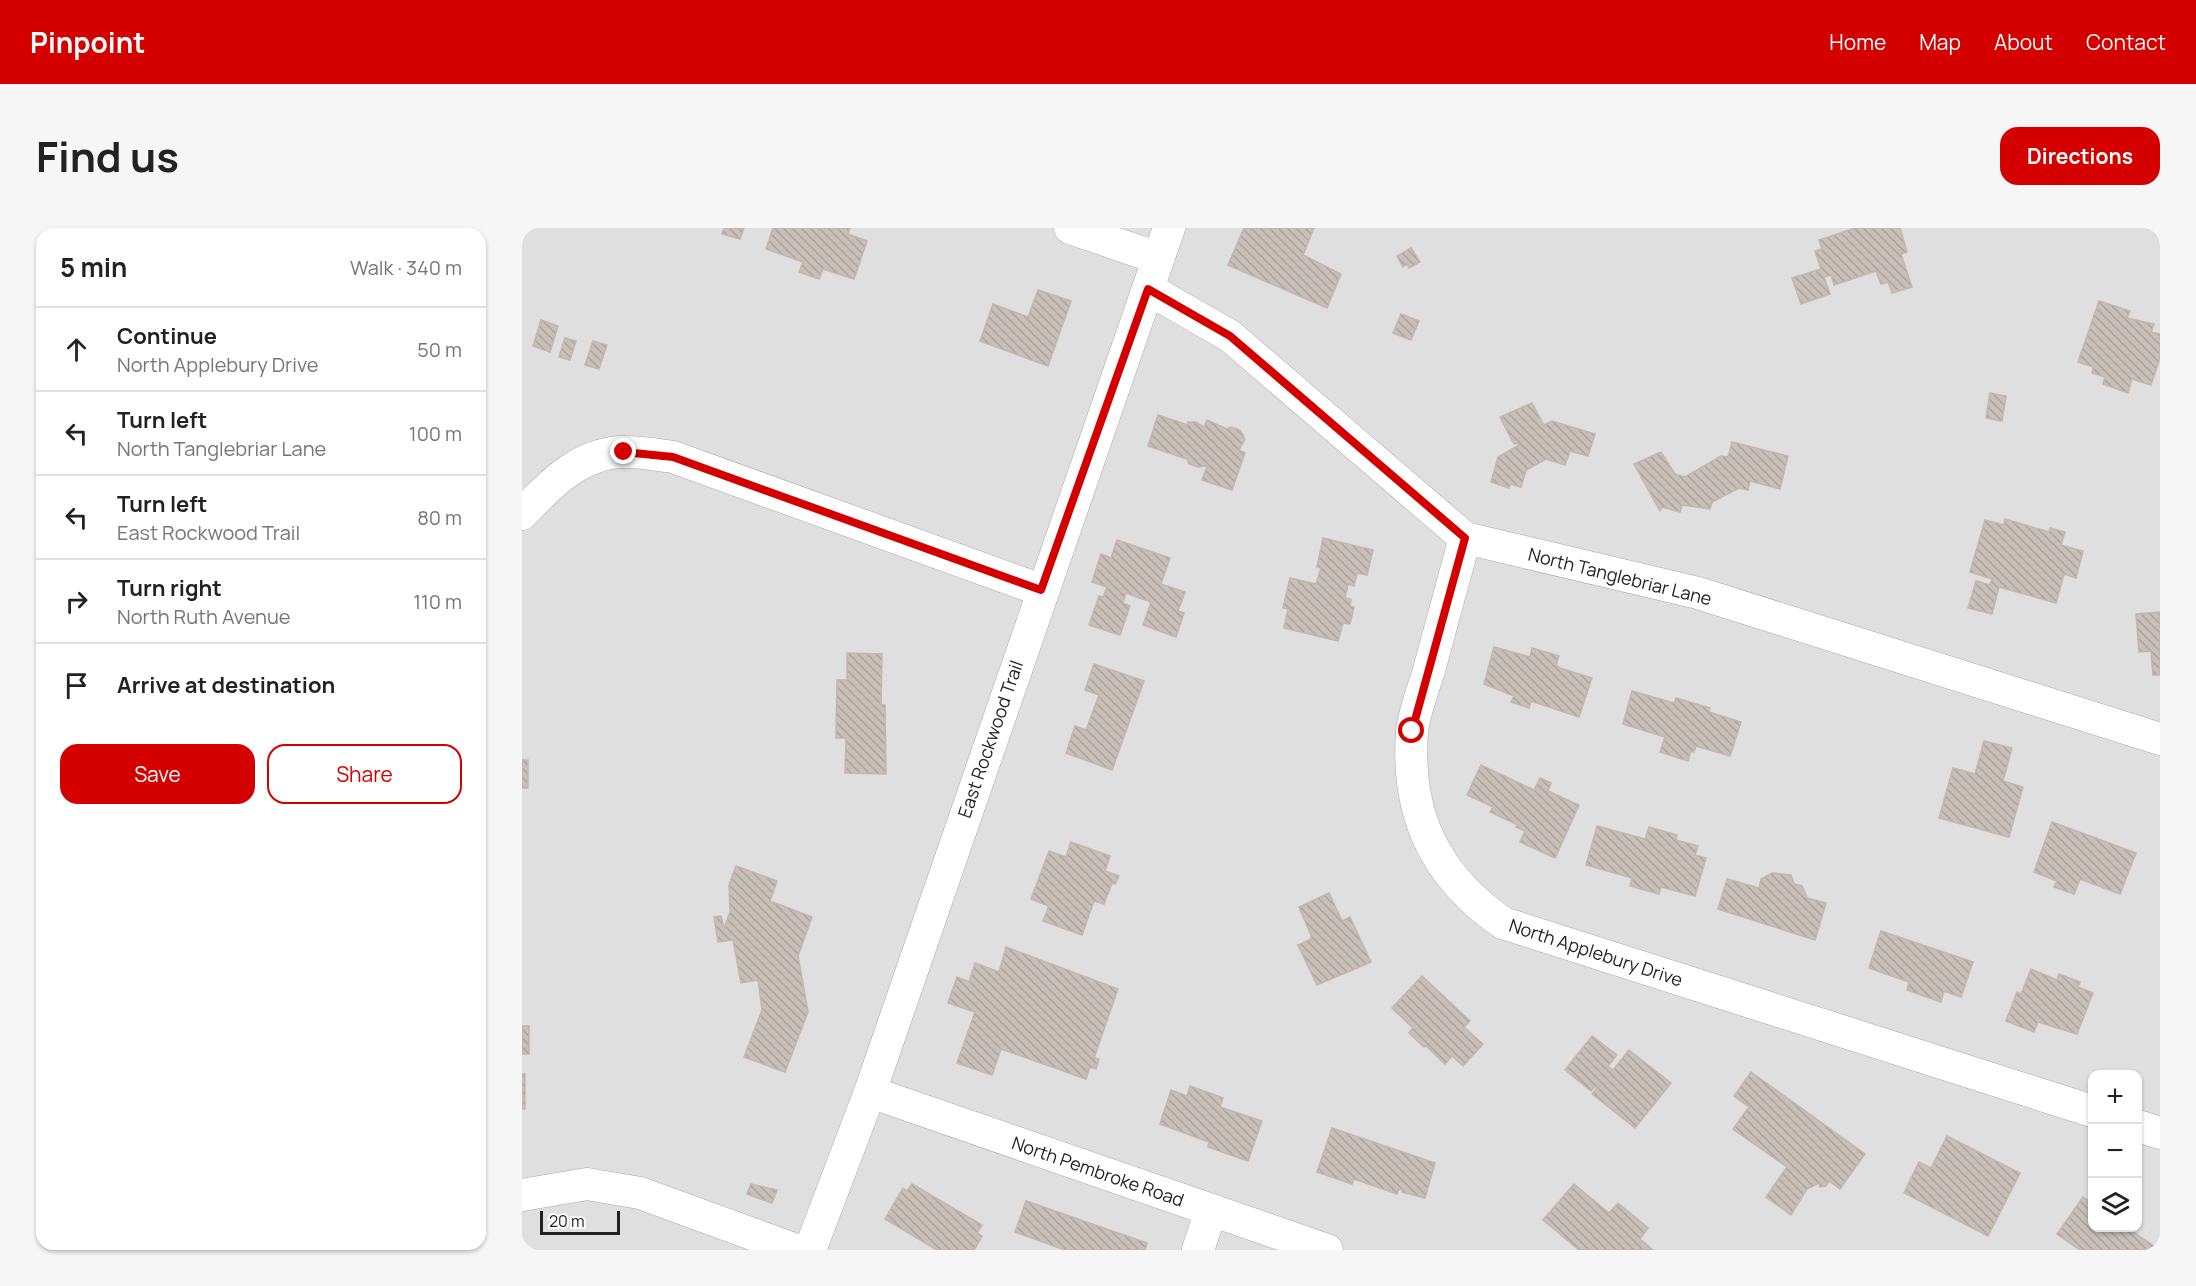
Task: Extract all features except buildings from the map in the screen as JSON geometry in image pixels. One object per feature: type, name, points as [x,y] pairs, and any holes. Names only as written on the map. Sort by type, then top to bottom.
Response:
[{"type":"street","points":[[1071,228],[1158,258]]},
{"type":"street","name":"East Rockwood Trail","points":[[810,1250],[870,1092],[1041,590],[1169,228]]},
{"type":"street","name":"North Tanglebriar Lane","points":[[1148,289],[1230,336],[1465,538],[1698,593],[2160,739]]},
{"type":"street","points":[[522,514],[549,485],[581,462],[624,452],[673,457],[1041,590]]},
{"type":"street","name":"North Applebury Drive","points":[[1465,538],[1412,731],[1413,774],[1419,818],[1435,854],[1474,903],[1503,922],[2088,1110]]},
{"type":"street","name":"North Pembroke Road","points":[[870,1092],[1327,1250]]},
{"type":"street","points":[[2142,1127],[2160,1133]]},
{"type":"street","points":[[522,1195],[587,1185],[640,1192],[796,1250]]},
{"type":"street","points":[[1198,1250],[1211,1210]]},
{"type":"shaded area","points":[[522,228],[2160,228],[2160,1250],[522,1250]]},
{"type":"route","points":[[624,452],[673,457],[1041,590],[1148,289],[1230,336],[1465,538],[1412,731]]}]
